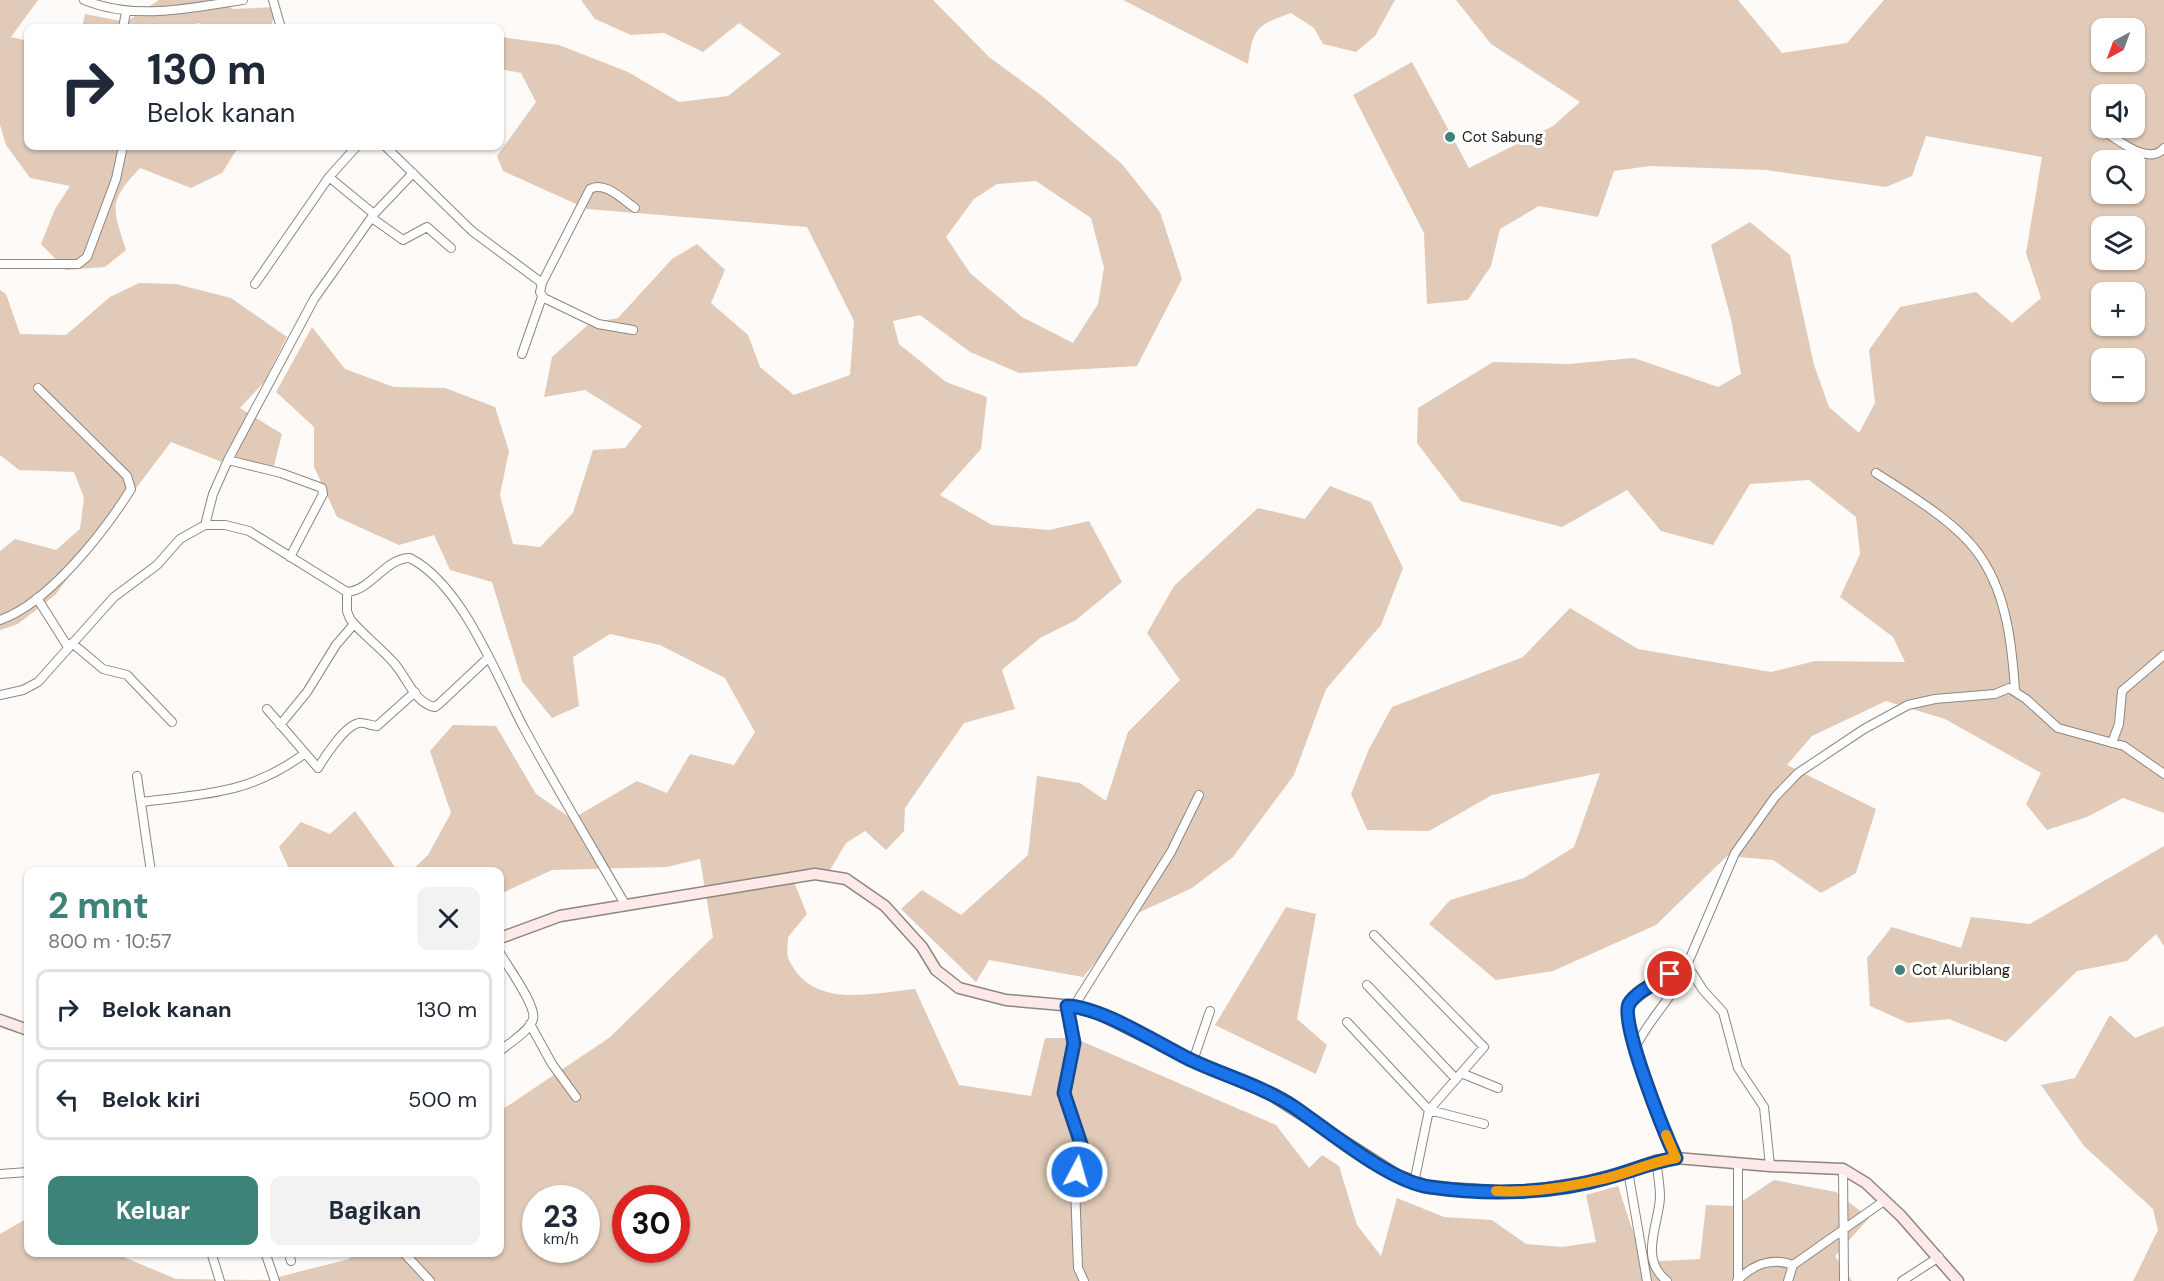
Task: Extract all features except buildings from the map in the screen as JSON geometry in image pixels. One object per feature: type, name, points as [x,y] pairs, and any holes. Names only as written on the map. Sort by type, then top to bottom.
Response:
[{"type":"street","points":[[84,0],[101,7],[126,12],[183,9],[243,0]]},
{"type":"street","points":[[273,0],[280,24]]},
{"type":"street","points":[[124,24],[126,12]]},
{"type":"street","points":[[2115,138],[2139,152],[2150,155],[2164,148]]},
{"type":"street","points":[[0,264],[78,264],[87,257],[116,179],[122,150]]},
{"type":"street","points":[[255,284],[329,177],[353,150]]},
{"type":"street","points":[[389,150],[485,242],[542,283]]},
{"type":"street","points":[[205,525],[213,494],[228,460],[314,299],[373,216],[412,173]]},
{"type":"street","points":[[329,177],[403,240],[409,239],[427,227],[451,248]]},
{"type":"street","points":[[522,354],[542,297],[540,292],[542,283],[590,189],[597,185],[603,187],[635,208]]},
{"type":"street","points":[[542,297],[586,320],[633,330]]},
{"type":"street","points":[[0,620],[37,598],[115,515],[131,489],[127,476],[38,388]]},
{"type":"street","points":[[228,460],[281,473],[322,488],[323,494],[290,557]]},
{"type":"street","points":[[1876,472],[1948,524],[1982,557],[1994,583],[2009,630],[2015,690]]},
{"type":"street","points":[[0,695],[23,690],[38,682],[114,597],[157,565],[180,539],[205,525],[225,525],[249,531],[347,592],[363,588],[402,558],[413,559],[442,585],[465,613],[531,740],[626,904]]},
{"type":"street","points":[[347,592],[348,615],[354,624],[394,663],[427,705],[435,707],[488,659]]},
{"type":"street","points":[[37,598],[70,645],[104,669],[127,675],[172,722]]},
{"type":"street","points":[[280,725],[307,692],[336,645],[354,624]]},
{"type":"street","points":[[2112,743],[2120,724],[2122,691],[2164,655]]},
{"type":"street","points":[[1635,1048],[1646,1026],[1680,982],[1735,853],[1775,796],[1798,773],[1864,729],[1908,705],[1935,699],[1995,694],[2009,688],[2015,690],[2058,728],[2128,748],[2164,774]]},
{"type":"street","points":[[267,709],[304,754],[319,768],[321,760],[352,726],[362,722],[377,726],[415,692]]},
{"type":"street","points":[[141,802],[239,788],[268,778],[304,754]]},
{"type":"street","points":[[137,776],[150,867]]},
{"type":"street","points":[[1084,1281],[1078,1268],[1075,1186],[1081,1144],[1064,1093],[1074,1043],[1070,1006],[1171,852],[1198,795]]},
{"type":"street","points":[[504,937],[560,916],[626,904],[815,874],[846,879],[885,906],[922,948],[936,970],[959,988],[1006,1000],[1070,1006],[1099,1014],[1193,1061],[1291,1105],[1378,1164],[1414,1183],[1430,1187],[1509,1192],[1604,1179],[1656,1161],[1676,1158],[1770,1166],[1843,1169],[1866,1183],[1939,1257],[1958,1281]]},
{"type":"street","points":[[1374,934],[1484,1047],[1429,1110],[1414,1183]]},
{"type":"street","points":[[504,960],[531,1005],[534,1017],[530,1024],[504,1047]]},
{"type":"street","points":[[1676,1158],[1635,1048],[1629,1021],[1629,1004],[1670,974],[1687,965]]},
{"type":"street","points":[[1687,965],[1703,990],[1723,1012],[1738,1068],[1764,1107],[1770,1166]]},
{"type":"street","points":[[1367,985],[1458,1076],[1498,1088]]},
{"type":"street","points":[[1193,1061],[1210,1011]]},
{"type":"street","points":[[0,1020],[24,1029]]},
{"type":"street","points":[[1347,1022],[1429,1110],[1484,1124]]},
{"type":"street","points":[[530,1024],[552,1064],[576,1097]]},
{"type":"street","points":[[1656,1161],[1660,1200],[1651,1255],[1654,1268],[1667,1281]]},
{"type":"street","points":[[1738,1163],[1738,1281]]},
{"type":"street","points":[[1843,1169],[1844,1281]]},
{"type":"street","points":[[1628,1171],[1647,1281]]},
{"type":"street","points":[[0,1173],[24,1172]]},
{"type":"street","points":[[1788,1281],[1793,1265],[1884,1201]]},
{"type":"street","points":[[213,1257],[220,1281]]},
{"type":"street","points":[[267,1257],[275,1281]]},
{"type":"street","points":[[408,1257],[430,1281]]},
{"type":"street","points":[[1902,1281],[1939,1257]]},
{"type":"street","points":[[1738,1281],[1757,1265],[1775,1262],[1793,1265]]},
{"type":"shaded area","points":[[0,0],[38,0],[11,37],[24,40],[24,150],[236,150],[222,173],[191,188],[140,168],[122,189],[116,206],[118,224],[126,250],[105,267],[66,270],[41,244],[55,209],[70,186],[30,178],[6,145],[0,125]]},
{"type":"shaded area","points":[[159,0],[224,0],[232,9],[276,7],[272,24],[83,24],[85,14],[126,22]]},
{"type":"shaded area","points":[[581,0],[933,0],[989,57],[1042,96],[1122,164],[1160,212],[1182,279],[1137,366],[1019,373],[970,352],[920,315],[893,321],[899,344],[946,382],[987,397],[981,449],[940,495],[992,525],[1049,530],[1089,521],[1122,582],[1076,620],[1040,638],[1002,670],[1015,709],[964,723],[905,808],[904,831],[886,850],[865,831],[846,843],[827,875],[792,877],[807,914],[788,937],[788,958],[800,976],[813,986],[844,995],[915,989],[959,1085],[1031,1096],[1045,1038],[1074,1038],[1276,1125],[1309,1168],[1322,1155],[1339,1166],[1357,1225],[1381,1256],[1397,1198],[1444,1217],[1492,1220],[1526,1244],[1562,1247],[1596,1242],[1586,1195],[1618,1186],[1643,1262],[1700,1259],[1706,1205],[1735,1206],[1774,1180],[1836,1192],[1869,1218],[1835,1256],[1852,1281],[0,1281],[0,1234],[24,1220],[24,1257],[124,1257],[176,1279],[267,1280],[351,1257],[504,1257],[504,1108],[609,1038],[713,937],[700,859],[667,867],[552,870],[504,892],[504,867],[415,867],[428,855],[451,813],[430,751],[453,725],[496,726],[536,794],[572,819],[637,781],[667,793],[690,754],[734,765],[755,732],[725,678],[660,645],[610,634],[573,657],[579,706],[552,718],[522,681],[492,582],[450,570],[434,535],[399,545],[337,517],[314,467],[314,427],[276,392],[312,327],[345,369],[394,387],[445,388],[495,407],[509,451],[500,495],[513,544],[540,547],[573,513],[593,450],[625,448],[642,426],[585,390],[544,397],[552,357],[590,323],[618,318],[672,259],[697,244],[725,270],[711,303],[748,335],[760,367],[794,395],[850,375],[854,321],[807,227],[587,209],[503,171],[497,156],[504,150],[504,146],[536,102],[521,73],[504,70],[504,38],[559,45],[628,72],[679,102],[728,96],[781,54],[739,23],[703,52],[664,33],[631,35],[595,19]],"holes":[[[1036,181],[1091,218],[1104,268],[1098,304],[1073,343],[1022,317],[970,273],[946,237],[974,199],[997,184]]]},
{"type":"shaded area","points":[[1123,0],[1395,0],[1375,36],[1356,52],[1323,44],[1314,28],[1291,13],[1259,29],[1252,43],[1248,64]]},
{"type":"shaded area","points":[[1456,0],[1738,0],[1782,53],[1847,43],[1884,0],[2164,0],[2164,813],[2123,798],[2087,817],[2047,830],[2026,804],[2041,773],[1945,719],[1886,701],[1812,736],[1787,765],[1876,809],[1856,873],[1821,893],[1773,860],[1727,856],[1656,925],[1553,971],[1496,980],[1429,924],[1450,900],[1524,878],[1574,847],[1600,773],[1492,795],[1429,831],[1367,830],[1351,794],[1369,749],[1392,707],[1523,657],[1570,608],[1638,649],[1771,672],[1815,661],[1905,662],[1893,637],[1840,597],[1860,554],[1856,517],[1809,480],[1750,484],[1713,545],[1661,531],[1627,490],[1562,527],[1461,501],[1417,443],[1418,408],[1493,362],[1568,364],[1634,358],[1718,387],[1741,374],[1731,319],[1711,245],[1750,222],[1790,255],[1814,365],[1829,407],[1859,433],[1875,403],[1869,350],[1900,307],[1976,292],[2012,323],[2041,298],[2026,253],[2042,157],[1926,136],[1912,176],[1886,187],[1766,170],[1650,166],[1614,171],[1598,217],[1539,206],[1500,229],[1491,266],[1468,300],[1427,304],[1424,233],[1353,95],[1412,62],[1469,168],[1553,126],[1580,102],[1491,44]]},
{"type":"shaded area","points":[[139,283],[176,284],[231,298],[287,337],[264,382],[240,408],[282,434],[272,474],[222,462],[171,442],[55,595],[18,624],[0,630],[0,551],[15,539],[56,550],[80,529],[84,498],[74,472],[19,470],[0,455],[0,290],[6,294],[20,334],[66,335],[110,297]]},
{"type":"shaded area","points":[[1330,486],[1371,502],[1403,568],[1381,625],[1326,689],[1294,775],[1233,857],[1192,888],[1136,914],[1083,977],[989,960],[976,982],[901,909],[922,890],[961,915],[1028,855],[1037,776],[1080,783],[1106,801],[1128,732],[1180,680],[1147,633],[1174,586],[1258,508],[1305,519]]},
{"type":"shaded area","points":[[355,811],[395,867],[288,867],[279,847],[301,822],[330,834]]},
{"type":"shaded area","points":[[2164,846],[2164,946],[2156,934],[2127,961],[2077,971],[2006,1042],[1949,1019],[1908,1023],[1870,1006],[1867,958],[1892,927],[1961,948],[1971,917],[2030,924]]},
{"type":"shaded area","points":[[1286,907],[1316,914],[1297,1019],[1327,1045],[1316,1074],[1215,1025]]},
{"type":"shaded area","points":[[2110,1015],[2135,1038],[2164,1026],[2164,1281],[2133,1281],[2158,1230],[2153,1209],[2084,1146],[2041,1085],[2075,1078]]},
{"type":"slow traffic","points":[[1496,1191],[1538,1190],[1604,1179],[1656,1161],[1676,1158],[1666,1135]]},
{"type":"place","name":"Cot Sabung","points":[[1450,137]]},
{"type":"place","name":"Cot Aluriblang","points":[[1900,970]]},
{"type":"route","points":[[1077,1172],[1081,1144],[1079,1134],[1067,1110],[1064,1093],[1074,1043],[1067,1006],[1099,1014],[1193,1061],[1268,1093],[1291,1105],[1378,1164],[1417,1184],[1430,1187],[1509,1192],[1538,1190],[1604,1179],[1656,1161],[1676,1158],[1635,1048],[1628,1012],[1628,1006],[1634,998],[1670,974]]}]
